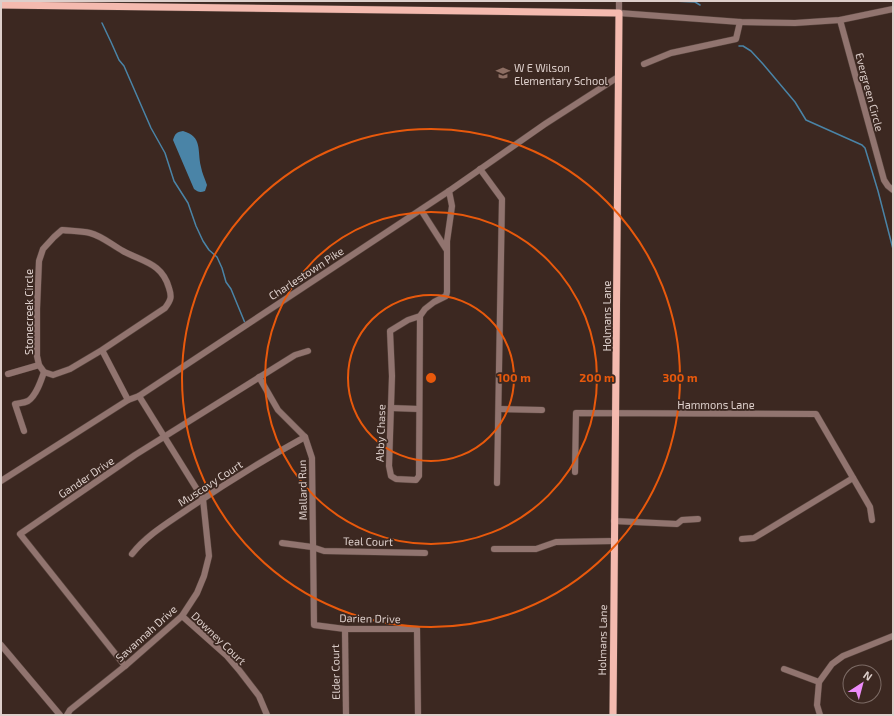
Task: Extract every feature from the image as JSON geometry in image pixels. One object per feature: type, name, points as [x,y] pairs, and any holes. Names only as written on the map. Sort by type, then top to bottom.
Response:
[{"type":"main road","points":[[1,5],[123,4],[619,13]]},
{"type":"main road","name":"Holmans Lane","points":[[613,715],[619,13]]},
{"type":"street","points":[[619,1],[619,13],[740,22],[795,23],[840,20],[893,10]]},
{"type":"street","name":"Evergreen Circle","points":[[840,20],[884,180],[893,190]]},
{"type":"street","points":[[644,64],[670,53],[736,39],[740,22]]},
{"type":"street","name":"Charlestown Pike","points":[[1,481],[128,400],[139,396],[421,210],[545,124],[618,77]]},
{"type":"street","points":[[480,170],[502,199],[497,483]]},
{"type":"street","name":"Abby Chase","points":[[420,316],[408,320],[390,330],[392,376],[389,466],[391,476],[416,480],[419,476],[420,464],[420,316],[425,309],[434,302],[446,296],[447,292],[446,241],[452,206],[449,191]]},
{"type":"street","points":[[421,210],[447,249]]},
{"type":"street","name":"Stonecreek Circle","points":[[62,230],[91,233],[112,243],[122,251],[158,268],[166,279],[170,290],[171,300],[165,308],[102,350],[70,369],[53,375],[44,372],[39,365],[37,356],[37,309],[39,261],[43,249],[62,230]]},
{"type":"street","points":[[102,350],[128,400]]},
{"type":"street","name":"Gander Drive","points":[[125,666],[20,534],[135,455],[295,355],[308,352]]},
{"type":"street","points":[[8,374],[39,365]]},
{"type":"street","points":[[24,431],[15,404],[28,400],[32,397],[44,372]]},
{"type":"street","name":"Mallard Run","points":[[260,377],[278,410],[305,437],[312,458],[312,547]]},
{"type":"street","name":"Savannah Drive","points":[[67,715],[76,705],[125,666],[182,616],[197,593],[204,576],[209,556],[203,499],[139,396]]},
{"type":"street","points":[[391,408],[419,409]]},
{"type":"street","points":[[499,409],[542,410]]},
{"type":"street","name":"Hammons Lane","points":[[574,472],[576,413],[816,414],[853,478]]},
{"type":"street","name":"Muscovy Court","points":[[132,554],[141,542],[203,499],[275,453],[305,437]]},
{"type":"street","points":[[742,539],[754,538],[853,478],[870,507],[872,520]]},
{"type":"street","points":[[614,521],[677,524],[682,520],[698,519]]},
{"type":"street","points":[[494,549],[536,549],[556,542],[614,541]]},
{"type":"street","name":"Teal Court","points":[[282,543],[312,547],[324,551],[425,552]]},
{"type":"street","name":"Darien Drive","points":[[312,547],[314,625],[345,629],[417,629],[418,715]]},
{"type":"street","name":"Downey Court","points":[[182,616],[227,656],[259,696],[267,715]]},
{"type":"street","name":"Elder Court","points":[[345,629],[346,715]]},
{"type":"street","points":[[820,715],[817,705],[819,682],[832,664],[843,656],[893,636]]},
{"type":"street","points":[[1,645],[60,715]]},
{"type":"street","points":[[784,669],[819,682]]},
{"type":"water","points":[[183,131],[194,137],[198,145],[201,169],[207,185],[205,191],[203,192],[199,192],[194,189],[173,140],[176,134]]},
{"type":"waterway","points":[[673,1],[695,2],[700,5]]},
{"type":"waterway","points":[[102,23],[119,60],[124,66],[151,128],[165,153],[174,181],[188,203],[203,241],[209,250],[217,257],[226,282],[231,289],[245,323]]},
{"type":"waterway","points":[[739,46],[743,46],[751,51],[763,64],[795,102],[806,120],[862,145],[865,148],[893,249]]},
{"type":"place","name":"W E Wilson Elementary School","points":[[503,73]]}]
